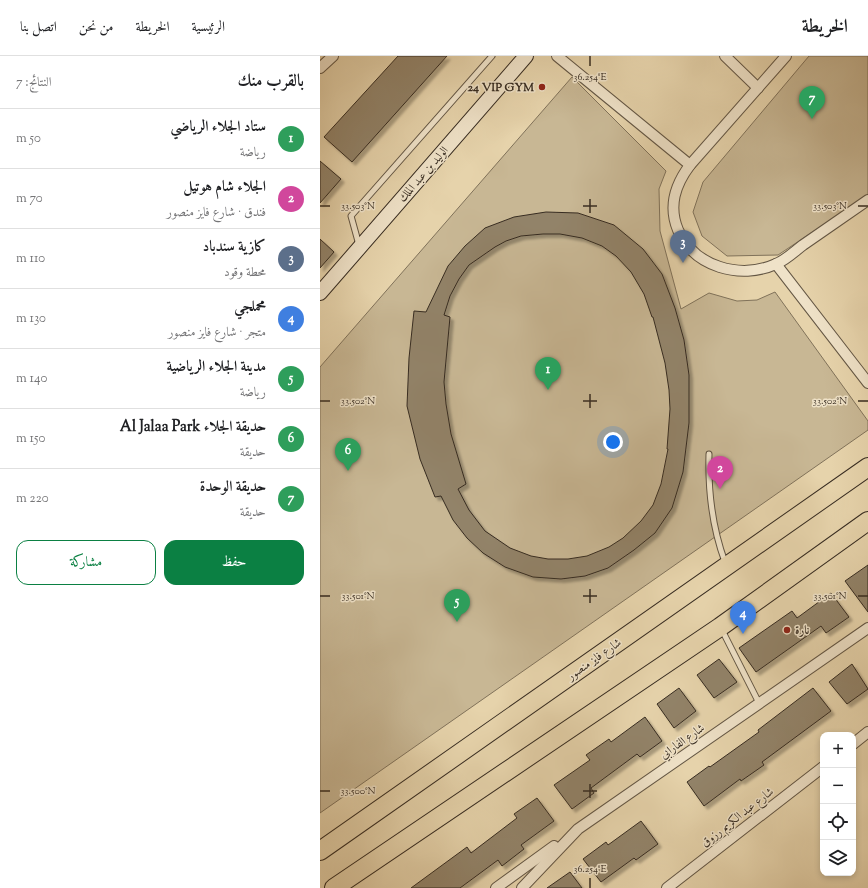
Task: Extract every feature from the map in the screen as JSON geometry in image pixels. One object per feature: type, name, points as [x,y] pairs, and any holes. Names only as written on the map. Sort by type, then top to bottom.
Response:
[{"type":"highway","name":"شارع فايز منصور","points":[[320,851],[868,467]]},
{"type":"highway","points":[[340,886],[720,627],[868,522]]},
{"type":"main road","name":"الوليد بن عبد الملك","points":[[320,293],[526,56]]},
{"type":"street","points":[[320,68],[333,56]]},
{"type":"street","points":[[557,56],[690,165]]},
{"type":"street","points":[[725,56],[758,88]]},
{"type":"street","points":[[786,56],[690,165],[679,181],[673,199],[673,212],[676,225],[681,236],[688,247],[697,256],[708,263],[721,268],[744,270],[761,268],[776,264],[868,201]]},
{"type":"street","points":[[776,264],[868,383]]},
{"type":"street","name":"شارع الفارابي","points":[[522,888],[578,829],[868,628]]},
{"type":"street","points":[[856,742],[868,732]]},
{"type":"street","name":"شارع عبد الكريم رزوق","points":[[667,888],[822,768]]},
{"type":"street","points":[[496,888],[578,829]]},
{"type":"lane","points":[[360,247],[351,216],[492,56]]},
{"type":"lane","points":[[709,454],[710,506],[717,538],[727,567]]},
{"type":"lane","points":[[720,627],[759,703]]},
{"type":"shaded area","points":[[809,56],[868,56],[868,195],[778,255],[727,256],[702,236],[693,212],[703,182]]},
{"type":"shaded area","points":[[572,77],[666,171],[659,189],[660,231],[681,309],[709,293],[737,301],[757,300],[775,292],[868,421],[868,430],[320,813],[320,367]]},
{"type":"building","points":[[398,56],[447,56],[352,162],[324,137]]},
{"type":"building","points":[[320,161],[341,179],[320,203]]},
{"type":"building","points":[[546,212],[578,213],[614,225],[643,249],[662,274],[675,308],[684,340],[689,375],[689,423],[683,472],[672,508],[655,533],[634,550],[608,568],[585,576],[561,579],[533,577],[505,567],[483,553],[467,538],[453,520],[441,496],[435,497],[420,459],[407,406],[409,358],[414,311],[426,312],[448,266],[465,246],[485,228],[514,217]],"holes":[[[560,234],[582,238],[602,246],[616,256],[631,272],[644,294],[653,317],[665,363],[670,409],[668,449],[661,484],[653,505],[641,521],[623,538],[609,547],[587,556],[568,559],[548,559],[531,556],[510,548],[485,531],[469,510],[458,489],[466,484],[451,434],[446,404],[444,382],[450,317],[444,315],[450,296],[459,279],[469,265],[506,241],[521,236]]]},
{"type":"building","points":[[320,239],[334,252],[320,268]]},
{"type":"building","points":[[868,565],[868,612],[845,581]]},
{"type":"building","points":[[831,593],[849,617],[826,633],[821,626],[756,672],[739,648],[792,611],[797,618]]},
{"type":"building","points":[[719,659],[737,682],[714,698],[697,675]]},
{"type":"building","points":[[852,664],[868,689],[847,704],[829,682]]},
{"type":"building","points":[[679,688],[696,711],[674,728],[657,704]]},
{"type":"building","points":[[813,688],[831,711],[762,762],[764,765],[741,781],[740,779],[704,806],[687,782],[759,732],[758,730]]},
{"type":"building","points":[[645,717],[662,741],[640,757],[637,754],[591,788],[594,793],[572,809],[554,785],[590,760],[586,755],[609,739],[611,742]]},
{"type":"building","points":[[537,798],[554,821],[521,845],[524,849],[502,866],[498,860],[460,888],[411,888],[467,847],[471,853],[517,818],[514,814]]},
{"type":"building","points":[[641,821],[658,844],[636,860],[634,858],[601,882],[583,859],[606,842],[608,845]]},
{"type":"building","points":[[570,872],[582,888],[547,888]]},
{"type":"place","name":"24 VIP GYM","points":[[542,87]]},
{"type":"place","name":"حديقة الوحدة","points":[[812,119]]},
{"type":"place","name":"كازية سندباد","points":[[683,263]]},
{"type":"place","name":"ستاد الجلاء الرياضي","points":[[548,390]]},
{"type":"place","name":"حديقة الجلاء Al Jalaa Park","points":[[348,471]]},
{"type":"place","name":"الجلاء شام هوتيل","points":[[720,489]]},
{"type":"place","name":"مدينة الجلاء الرياضية","points":[[457,622]]},
{"type":"place","name":"نارة","points":[[787,630]]},
{"type":"place","name":"محملجي","points":[[743,634]]}]
